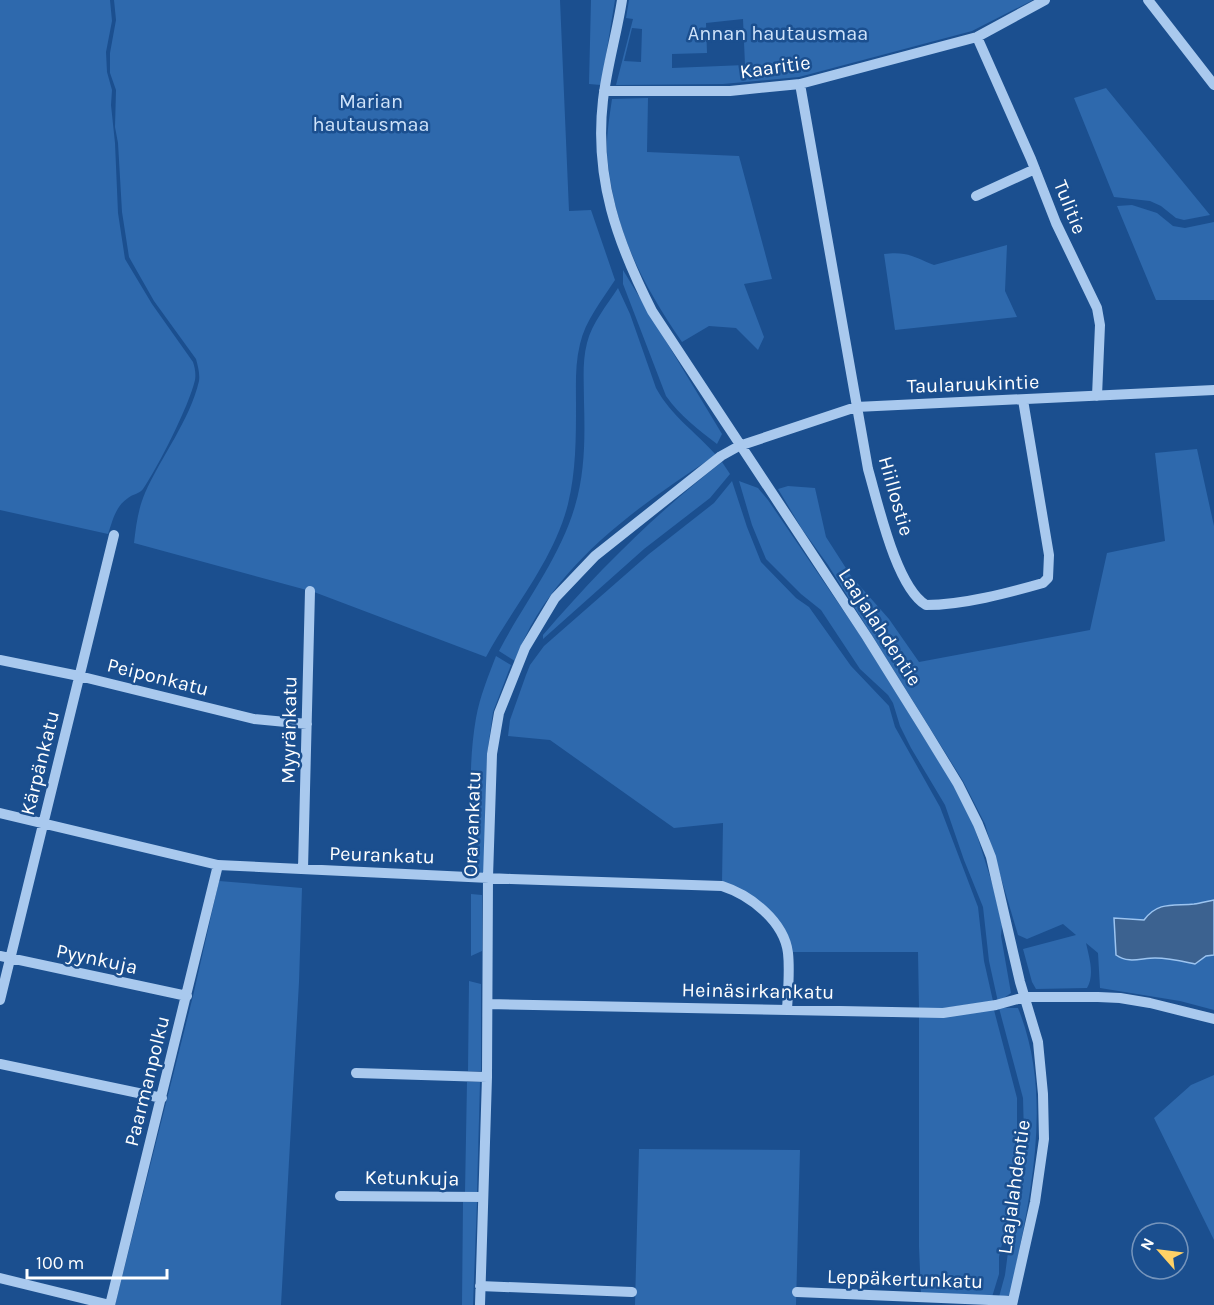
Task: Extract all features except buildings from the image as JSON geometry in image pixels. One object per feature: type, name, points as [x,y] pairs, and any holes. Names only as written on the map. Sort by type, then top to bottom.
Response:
[{"type":"street","name":"Laajalahdentie","points":[[622,0],[601,117],[601,163],[611,213],[622,248],[652,311],[867,637],[958,784],[992,857],[1020,982],[1038,1042],[1043,1095],[1044,1139],[1035,1202],[1012,1303]]},
{"type":"street","name":"Kaaritie","points":[[604,91],[730,91],[800,84],[976,37],[1045,0]]},
{"type":"street","points":[[1148,0],[1214,85]]},
{"type":"street","name":"Tulitie","points":[[976,37],[1035,169],[1056,223],[1097,308],[1100,326],[1097,396]]},
{"type":"street","name":"Hiillostie","points":[[800,84],[868,469],[905,580],[920,602],[926,605],[940,605],[1034,586],[1043,583],[1048,578],[1049,555],[1023,400]]},
{"type":"street","points":[[976,196],[1035,169]]},
{"type":"street","name":"Taularuukintie","points":[[739,446],[856,407],[1214,390]]},
{"type":"street","name":"Oravankatu","points":[[480,1305],[487,1077],[488,877],[492,754],[499,713],[508,686],[530,639],[555,598],[594,556],[721,456],[739,446]]},
{"type":"street","name":"Kärpänkatu","points":[[0,1000],[5,957],[43,823],[114,535]]},
{"type":"street","name":"Myyränkatu","points":[[303,869],[310,591]]},
{"type":"street","name":"Peiponkatu","points":[[0,660],[79,676],[254,719],[307,724]]},
{"type":"street","name":"Peurankatu","points":[[0,813],[218,866],[722,886],[736,890],[760,908],[776,925],[784,939],[788,952],[787,1010]]},
{"type":"street","name":"Paarmanpolku","points":[[110,1305],[218,866]]},
{"type":"street","name":"Pyynkuja","points":[[5,957],[187,996]]},
{"type":"street","name":"Heinäsirkankatu","points":[[488,1004],[944,1013],[996,1005],[1026,997],[1120,998],[1214,1019]]},
{"type":"street","points":[[0,1064],[162,1098]]},
{"type":"street","points":[[356,1073],[487,1077]]},
{"type":"street","name":"Ketunkuja","points":[[340,1196],[483,1197]]},
{"type":"street","points":[[0,1278],[110,1305]]},
{"type":"street","points":[[480,1286],[632,1292]]},
{"type":"street","name":"Leppäkertunkatu","points":[[797,1292],[1012,1303]]},
{"type":"green space","points":[[0,0],[110,0],[112,21],[106,52],[107,72],[112,90],[118,213],[125,259],[152,304],[193,362],[195,369],[192,391],[164,452],[143,489],[120,505],[108,534],[0,510]]},
{"type":"green space","name":"Marian hautausmaa","points":[[114,0],[560,0],[569,211],[591,210],[615,280],[590,319],[580,344],[576,374],[574,467],[571,492],[562,525],[543,564],[486,657],[314,592],[134,543],[143,499],[189,410],[195,396],[199,376],[196,359],[154,301],[129,257],[122,212],[115,127],[116,90],[110,73],[110,53],[116,20]]},
{"type":"green space","points":[[591,0],[615,0],[601,85],[589,84]]},
{"type":"green space","name":"Annan hautausmaa","points":[[629,0],[1033,0],[972,31],[799,77],[723,84],[616,85],[633,19],[626,18]],"holes":[[[743,19],[745,65],[672,68],[672,54],[707,53],[706,23]],[[632,28],[642,29],[641,62],[624,61]]]},
{"type":"green space","points":[[1106,88],[1210,215],[1184,220],[1176,218],[1161,206],[1150,201],[1114,197],[1074,98]]},
{"type":"green space","points":[[648,98],[647,152],[739,156],[772,279],[744,284],[764,337],[758,350],[736,328],[709,326],[682,342],[655,300],[633,258],[617,213],[612,189],[607,156],[608,132],[612,99]]},
{"type":"green space","points":[[1132,205],[1157,213],[1173,226],[1185,228],[1214,222],[1214,300],[1156,300],[1117,206]]},
{"type":"green space","points":[[1007,245],[1005,291],[1017,317],[895,330],[884,254],[905,254],[934,265]]},
{"type":"green space","points":[[623,270],[722,434],[717,444],[684,416],[666,396],[623,284]]},
{"type":"green space","points":[[618,288],[630,314],[656,388],[676,415],[716,455],[627,518],[573,568],[550,596],[530,627],[515,661],[499,651],[551,562],[575,506],[584,455],[585,350],[596,321]]},
{"type":"green space","points":[[1197,449],[1214,526],[1214,1010],[1180,1001],[1100,988],[1098,953],[1086,943],[1091,971],[1087,988],[1036,989],[1023,949],[1076,935],[1063,924],[1027,939],[1018,935],[985,824],[963,781],[778,489],[788,486],[815,488],[826,537],[851,576],[889,619],[919,662],[1090,630],[1107,553],[1165,541],[1155,453]]},
{"type":"green space","points":[[722,462],[730,474],[710,498],[644,549],[543,639],[543,635],[564,611],[628,544]]},
{"type":"green space","points":[[732,481],[761,562],[796,598],[809,607],[851,666],[889,706],[895,727],[940,807],[978,907],[984,961],[993,1001],[943,1008],[919,1008],[918,952],[791,952],[778,923],[722,882],[723,823],[674,828],[550,740],[508,736],[510,720],[530,665],[544,646],[649,554],[714,503]]},
{"type":"green space","points":[[739,481],[758,488],[768,500],[860,635],[954,786],[974,826],[993,886],[1002,925],[1001,936],[1011,993],[998,1002],[989,961],[983,907],[945,805],[911,748],[888,695],[860,669],[821,610],[801,594],[766,559],[752,525]]},
{"type":"green space","points":[[496,656],[511,665],[493,712],[487,755],[484,873],[471,872],[473,737],[484,687]]},
{"type":"green space","points":[[219,881],[302,888],[281,1305],[115,1305],[193,996]]},
{"type":"green space","points":[[471,894],[482,895],[482,951],[471,956]]},
{"type":"green space","points":[[469,981],[481,984],[481,1071],[468,1071]]},
{"type":"green space","points":[[999,1008],[1018,1008],[1029,1043],[1035,1078],[1037,1114],[1031,1187],[1010,1295],[999,1297],[1005,1275],[1011,1229],[1018,1211],[1024,1169],[1024,1136],[1023,1098]]},
{"type":"green space","points":[[994,1010],[1017,1098],[1016,1171],[999,1257],[999,1274],[992,1297],[921,1294],[919,1016]]},
{"type":"green space","points":[[1214,1075],[1214,1240],[1154,1118],[1191,1085]]},
{"type":"green space","points":[[467,1082],[480,1082],[477,1192],[465,1192]]},
{"type":"green space","points":[[639,1149],[800,1150],[796,1305],[635,1305]]},
{"type":"green space","points":[[463,1202],[477,1202],[473,1305],[462,1305]]},
{"type":"shaded area","points":[[1214,900],[1214,955],[1206,956],[1195,964],[1160,958],[1130,960],[1116,955],[1114,918],[1144,920],[1161,907]]}]
